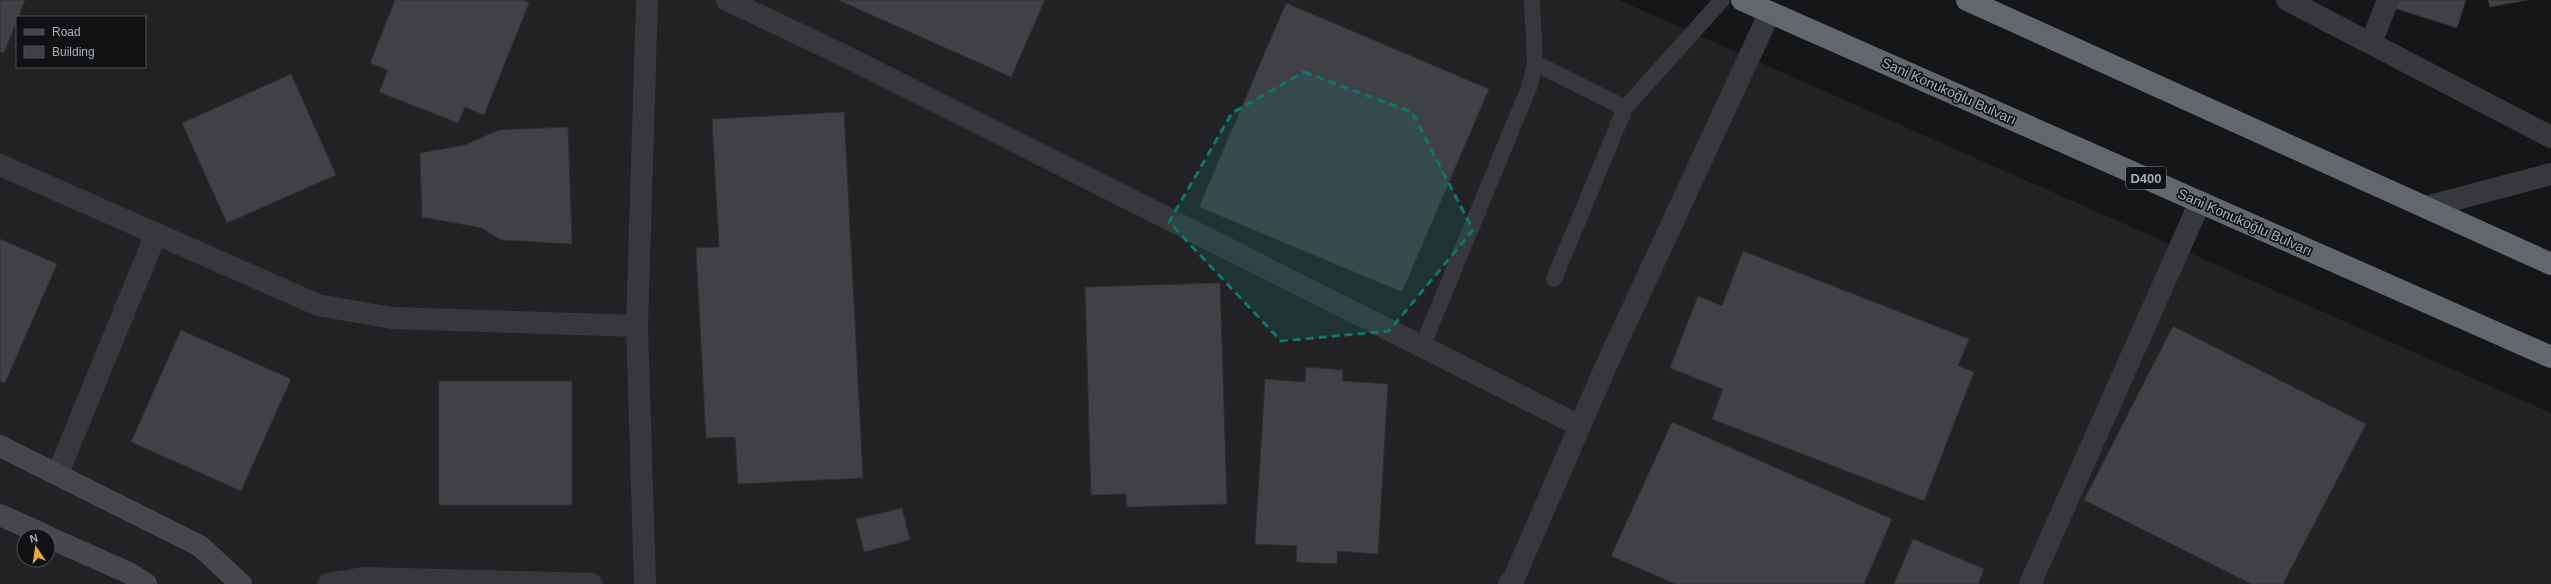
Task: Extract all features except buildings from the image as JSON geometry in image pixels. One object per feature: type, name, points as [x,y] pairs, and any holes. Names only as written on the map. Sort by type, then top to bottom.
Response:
[{"type":"highway","name":"Sani Konukoğlu Bulvarı","points":[[1742,0],[2551,357]]},
{"type":"highway","points":[[1967,0],[2426,206],[2551,264]]},
{"type":"street","points":[[645,584],[637,326],[647,0]]},
{"type":"street","points":[[727,0],[847,57],[1580,426]]},
{"type":"street","points":[[2287,0],[2551,136]]},
{"type":"street","points":[[2371,43],[2388,0]]},
{"type":"street","points":[[1509,584],[1514,578],[1580,426],[1770,12]]},
{"type":"street","points":[[0,165],[318,305],[392,318],[637,326]]},
{"type":"street","points":[[2426,206],[2551,174]]},
{"type":"street","points":[[2030,584],[2200,202]]},
{"type":"street","points":[[58,474],[156,234]]},
{"type":"street","points":[[0,446],[200,546],[240,584]]},
{"type":"street","points":[[0,515],[29,528]]},
{"type":"street","points":[[56,540],[129,573],[146,584]]},
{"type":"street","points":[[328,584],[362,578],[592,584]]},
{"type":"lane","points":[[1422,347],[1530,85],[1535,63],[1532,0]]},
{"type":"lane","points":[[1554,279],[1625,108],[1722,0]]},
{"type":"lane","points":[[1535,63],[1625,108]]},
{"type":"highlighted area","points":[[1304,72],[1412,112],[1473,230],[1389,331],[1281,341],[1169,222],[1232,113]]},
{"type":"shaded area","points":[[0,0],[1619,0],[2551,413],[2551,584],[0,584]]}]
